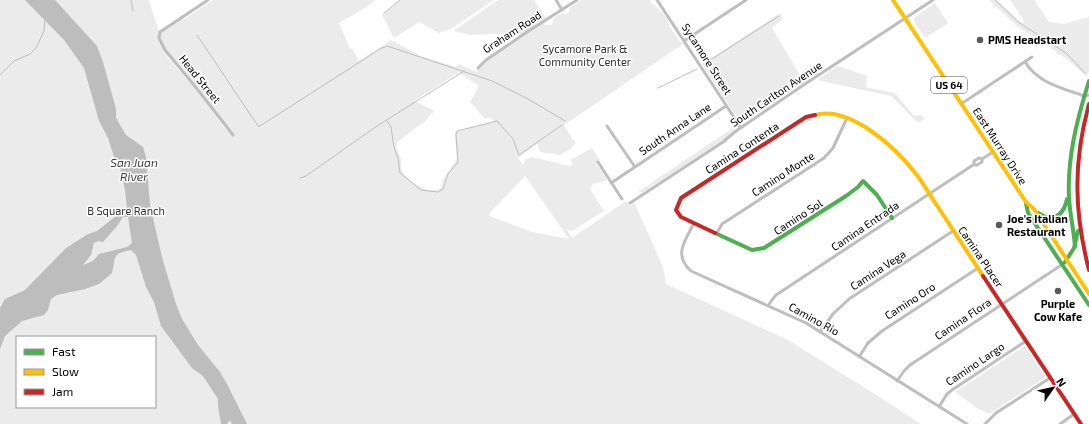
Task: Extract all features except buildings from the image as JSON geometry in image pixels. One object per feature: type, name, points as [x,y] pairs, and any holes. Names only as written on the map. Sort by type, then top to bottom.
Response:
[{"type":"main road","name":"East Murray Drive","points":[[893,0],[1026,202]]},
{"type":"main road","points":[[1034,209],[1046,218],[1056,217],[1065,208],[1069,191],[1072,146],[1077,122],[1087,95],[1089,81]]},
{"type":"main road","points":[[1063,264],[1075,247],[1078,235],[1076,195],[1079,147],[1089,104]]},
{"type":"main road","name":"Camina Contenta","points":[[694,223],[681,218],[676,210],[677,205],[682,198],[813,113],[831,112],[847,118]]},
{"type":"main road","name":"Camina Placer","points":[[847,118],[874,132],[889,144],[916,174],[1081,424]]},
{"type":"main road","name":"Camino Sol","points":[[694,223],[752,250],[766,249],[846,196],[863,181],[877,195],[892,218]]},
{"type":"main road","points":[[1069,191],[1075,247]]},
{"type":"main road","points":[[1076,195],[1081,238],[1089,270]]},
{"type":"main road","name":"US 64","points":[[1026,202],[1034,209],[1089,294]]},
{"type":"main road","name":"US 64","points":[[1026,202],[1028,212],[1089,305]]},
{"type":"street","name":"Head Street","points":[[208,0],[160,32],[160,38],[165,50],[233,134]]},
{"type":"street","points":[[556,0],[562,10]]},
{"type":"street","name":"Graham Road","points":[[478,68],[486,60],[577,0]]},
{"type":"street","name":"Sycamore Street","points":[[657,0],[741,128]]},
{"type":"street","points":[[684,41],[746,0]]},
{"type":"street","name":"South Carlton Avenue","points":[[630,203],[933,0]]},
{"type":"street","points":[[961,104],[1032,57]]},
{"type":"street","points":[[1024,62],[1033,73],[1044,81],[1087,95]]},
{"type":"street","name":"South Anna Lane","points":[[607,126],[635,167],[726,106]]},
{"type":"street","name":"Camino Monte","points":[[717,233],[722,224],[824,158],[833,148],[847,118]]},
{"type":"street","name":"Camina Entrada","points":[[768,306],[776,295],[929,194],[974,165],[982,162],[982,159],[993,152]]},
{"type":"street","points":[[598,162],[622,199]]},
{"type":"street","points":[[611,183],[635,167]]},
{"type":"street","name":"Camino Rio","points":[[694,223],[682,249],[681,257],[685,265],[691,271],[800,320],[967,424]]},
{"type":"street","name":"Camina Vega","points":[[820,332],[832,314],[849,299],[953,231]]},
{"type":"street","name":"Camina Flora","points":[[897,381],[910,365],[1063,264]]},
{"type":"street","name":"Camino Oro","points":[[860,357],[868,343],[882,331],[978,268]]},
{"type":"street","name":"Camino Largo","points":[[939,407],[947,394],[1026,341]]},
{"type":"street","points":[[985,424],[996,413],[1050,378]]},
{"type":"street","points":[[1060,424],[1074,414]]},
{"type":"green space","name":"B Square Ranch","points":[[0,0],[149,0],[159,32],[181,17],[183,20],[213,0],[376,0],[339,23],[350,49],[352,48],[359,61],[391,40],[421,56],[456,67],[459,64],[477,72],[483,63],[543,23],[545,25],[552,24],[554,18],[562,13],[567,14],[570,7],[581,0],[651,0],[650,1],[652,4],[654,4],[662,12],[669,22],[668,24],[683,44],[564,125],[573,140],[576,142],[572,148],[560,155],[540,152],[537,144],[518,158],[523,165],[526,159],[532,157],[570,166],[573,164],[570,160],[592,148],[600,160],[596,163],[607,179],[605,181],[593,184],[590,189],[604,211],[572,231],[566,229],[572,238],[626,201],[631,206],[634,202],[663,267],[666,284],[788,340],[921,424],[0,424]],"holes":[[[161,38],[172,58],[203,93],[229,128],[231,135],[170,59],[161,46],[159,40]],[[459,72],[479,86],[470,102],[484,118],[491,118],[494,121],[455,132],[457,159],[443,179],[441,188],[436,190],[425,189],[413,183],[401,168],[401,160],[397,149],[397,142],[429,118],[428,117],[435,111],[414,101]],[[525,176],[569,239],[532,232],[489,216],[489,214]]]},
{"type":"green space","points":[[400,0],[494,0],[451,29],[439,33],[419,22],[394,38],[382,15]]},
{"type":"green space","points":[[498,0],[534,0],[546,18],[521,35],[518,33],[471,35],[453,31]]},
{"type":"green space","points":[[989,0],[997,0],[1022,23],[1024,21],[1010,0],[1034,0],[1049,22],[1064,24],[1089,17],[1089,71],[1087,77],[1067,59],[1017,26]]},
{"type":"green space","points":[[935,3],[948,23],[925,38],[914,21],[914,18]]},
{"type":"green space","points":[[780,13],[783,19],[772,28],[804,82],[741,124],[702,64]]},
{"type":"green space","points":[[838,66],[867,76],[866,87],[895,93],[913,115],[921,115],[925,119],[918,123],[891,96],[817,80]]},
{"type":"green space","points":[[735,124],[734,130],[726,138],[643,192],[638,192],[733,128]]},
{"type":"green space","points":[[1025,346],[1046,377],[989,414],[977,408],[955,392]]},
{"type":"water","name":"San Juan River","points":[[25,0],[55,0],[97,46],[116,109],[116,118],[126,135],[143,147],[146,157],[150,205],[162,257],[176,304],[182,319],[198,345],[220,372],[247,424],[232,424],[230,420],[227,424],[221,424],[218,399],[203,376],[192,368],[161,326],[154,302],[146,287],[136,255],[131,250],[116,256],[112,273],[99,284],[85,289],[57,295],[51,299],[48,310],[44,315],[22,321],[5,336],[0,349],[0,308],[5,299],[25,290],[66,248],[88,234],[97,231],[116,216],[119,211],[127,208],[119,163],[114,157],[108,138],[99,121],[84,68],[64,40]],"holes":[[[123,217],[128,217],[132,243],[127,247],[99,254],[93,261],[83,265],[91,255],[94,243],[98,241],[103,242]]]},
{"type":"waterway","points":[[131,0],[133,11]]},
{"type":"waterway","points":[[384,13],[400,0]]},
{"type":"waterway","points":[[995,0],[1018,22],[1066,53],[1085,73]]},
{"type":"waterway","points":[[704,64],[779,16]]},
{"type":"waterway","points":[[0,75],[14,61],[30,54],[36,48],[44,31],[45,20]]},
{"type":"waterway","points":[[197,35],[258,126],[387,46],[492,81],[530,100],[565,121]]},
{"type":"waterway","points":[[658,88],[697,69]]},
{"type":"waterway","points":[[300,178],[306,176],[374,128],[464,71]]},
{"type":"waterway","points":[[387,121],[391,127],[400,173],[421,190],[438,192],[443,189],[448,174],[458,162],[457,131],[497,121],[513,139],[519,155],[562,125]]},
{"type":"traffic: fast","points":[[1075,247],[1069,198],[1071,153],[1077,124],[1089,81]]},
{"type":"traffic: fast","points":[[715,233],[752,250],[764,248],[846,196],[863,181],[877,195],[892,218]]},
{"type":"traffic: fast","points":[[1038,213],[1048,218],[1059,215],[1065,206],[1067,199]]},
{"type":"traffic: fast","points":[[1026,203],[1028,213],[1089,305]]},
{"type":"traffic: fast","points":[[1065,262],[1074,248],[1078,231]]},
{"type":"traffic: slow","points":[[893,0],[1026,202],[1034,209],[1089,294]]},
{"type":"traffic: slow","points":[[815,115],[829,114],[843,116],[857,122],[897,152],[919,178],[983,276]]},
{"type":"traffic: jam","points":[[1089,104],[1080,146],[1077,187],[1080,228],[1089,270]]},
{"type":"traffic: jam","points":[[715,233],[681,217],[676,210],[681,198],[806,117],[815,115]]},
{"type":"traffic: jam","points":[[983,276],[1081,424]]},
{"type":"place","name":"PMS Headstart","points":[[980,40]]},
{"type":"place","name":"Joe's Italian Restaurant","points":[[999,225]]},
{"type":"place","name":"Purple Cow Kafe","points":[[1058,291]]},
{"type":"park label","name":"Sycamore Park & Community Center","points":[[585,55]]}]
